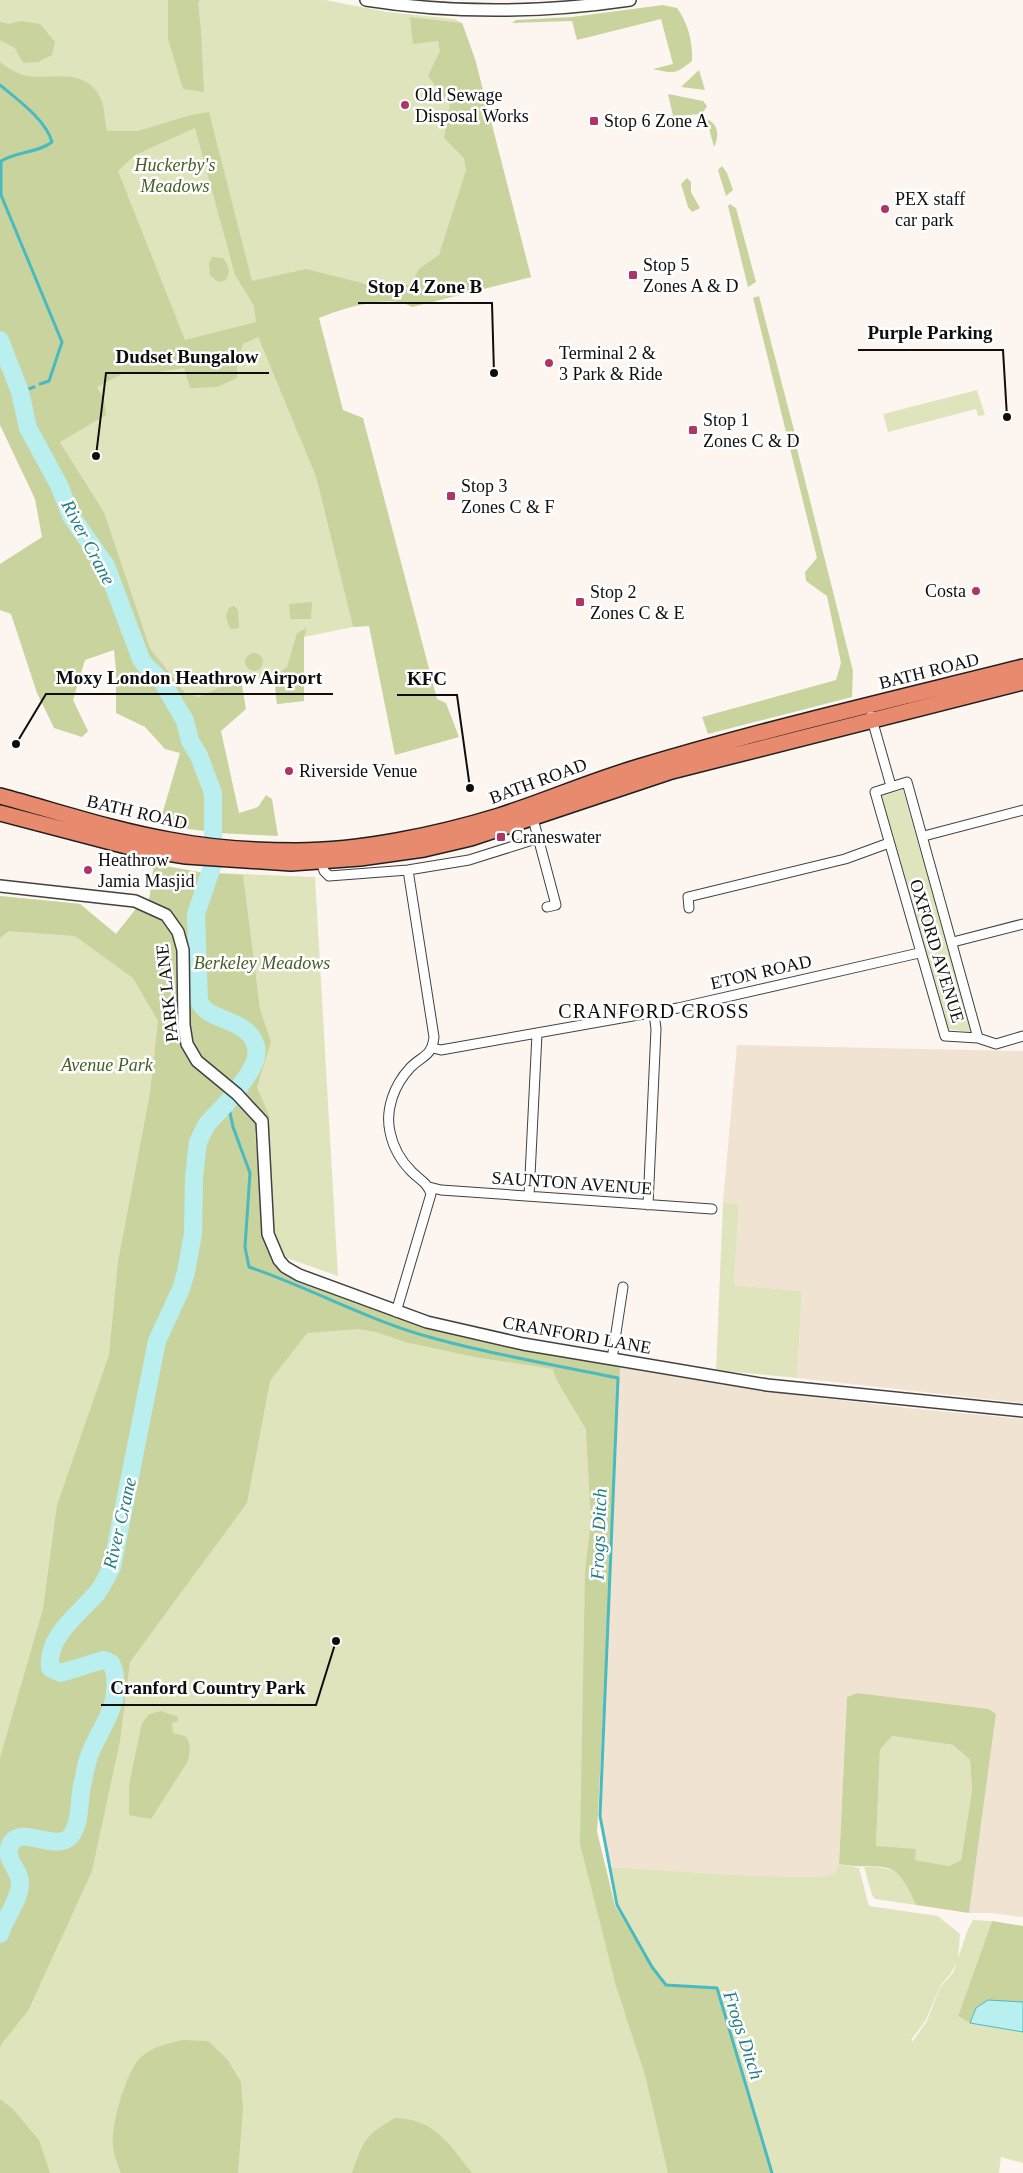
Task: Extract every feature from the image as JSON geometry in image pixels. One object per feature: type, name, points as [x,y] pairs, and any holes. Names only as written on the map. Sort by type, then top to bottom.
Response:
[{"type":"highway","name":"BATH ROAD","points":[[870,713],[1023,666]]},
{"type":"highway","name":"BATH ROAD","points":[[0,813],[122,845],[186,850],[291,863],[360,858],[424,849],[470,838],[640,766],[870,713],[1023,682]]},
{"type":"highway","name":"BATH ROAD","points":[[0,796],[148,836],[186,850]]},
{"type":"highway","name":"BATH ROAD","points":[[221,854],[298,851],[363,845],[444,831],[530,812]]},
{"type":"street","points":[[366,0],[439,9],[518,11],[544,10],[630,0]]},
{"type":"street","points":[[870,713],[892,786]]},
{"type":"street","name":"OXFORD AVENUE","points":[[907,782],[924,836],[978,1038],[945,1036],[919,953],[874,792],[892,786],[907,782]]},
{"type":"street","points":[[924,836],[1023,810]]},
{"type":"street","points":[[530,812],[539,838],[556,905]]},
{"type":"street","points":[[321,861],[324,871],[329,876],[408,870],[468,860],[539,838]]},
{"type":"street","points":[[689,908],[688,897],[845,859],[889,843]]},
{"type":"street","points":[[396,1312],[431,1194],[429,1187],[402,1160],[393,1143],[388,1119],[395,1090],[410,1068],[433,1048],[434,1037],[408,870]]},
{"type":"street","name":"PARK LANE","points":[[0,886],[135,901],[166,915],[178,932],[183,950],[184,1025],[187,1044],[197,1061],[237,1094],[262,1121]]},
{"type":"street","points":[[953,942],[1023,924]]},
{"type":"street","name":"ETON ROAD","points":[[433,1048],[441,1050],[654,1013],[919,953]]},
{"type":"street","points":[[648,1204],[656,1029],[654,1013]]},
{"type":"street","points":[[529,1196],[536,1034]]},
{"type":"street","points":[[978,1038],[996,1044],[1023,1036]]},
{"type":"street","name":"CRANFORD LANE","points":[[262,1121],[268,1234],[279,1260],[285,1267],[299,1275],[396,1312],[427,1322],[492,1338],[767,1385],[1023,1411]]},
{"type":"street","name":"SAUNTON AVENUE","points":[[429,1187],[441,1190],[712,1209]]},
{"type":"street","points":[[612,1359],[623,1287]]},
{"type":"shaded area","points":[[737,1045],[1023,1051],[1023,1403],[797,1378],[802,1291],[734,1285],[739,1204],[723,1202]]},
{"type":"shaded area","points":[[620,1367],[765,1391],[907,1408],[1023,1419],[1023,1917],[991,1913],[969,1913],[996,1714],[989,1709],[857,1693],[847,1697],[839,1864],[835,1873],[821,1877],[757,1876],[609,1867],[600,1816]]},
{"type":"green space","name":"Huckerby's Meadows","points":[[0,0],[325,0],[387,12],[455,19],[462,23],[475,59],[531,277],[412,307],[399,302],[381,302],[336,311],[258,337],[316,477],[353,627],[304,637],[304,701],[277,704],[274,677],[234,681],[199,698],[185,694],[150,648],[104,512],[60,442],[0,328]]},
{"type":"green space","points":[[168,0],[201,0],[198,2],[204,92],[183,89],[168,39]]},
{"type":"green space","points":[[663,5],[677,8],[687,26],[691,40],[692,61],[674,72],[653,69],[673,64],[661,19],[577,40],[572,21],[512,23],[516,20],[572,17]]},
{"type":"green space","points":[[410,17],[462,23],[475,59],[531,277],[412,307],[391,301],[379,302],[340,310],[319,318],[343,410],[363,418],[437,699],[446,703],[459,737],[395,755],[369,626],[353,627],[316,477],[258,337],[243,344],[237,363],[237,378],[217,387],[190,388],[184,368],[145,374],[122,374],[97,387],[104,400],[106,415],[60,442],[104,512],[150,648],[185,693],[199,697],[234,681],[241,680],[246,709],[221,731],[239,813],[258,807],[266,795],[272,799],[278,836],[219,833],[159,825],[180,753],[165,749],[145,727],[116,713],[114,650],[85,660],[73,700],[88,731],[82,737],[54,728],[37,693],[11,614],[0,610],[0,564],[42,537],[35,499],[0,425],[0,62],[27,76],[68,77],[86,82],[94,88],[102,101],[107,131],[138,131],[191,115],[209,112],[252,281],[306,269],[378,287],[410,285],[419,269],[439,255],[466,170],[464,158],[444,138],[450,105],[428,76],[440,51],[438,41],[413,44]],"holes":[[[195,128],[235,275],[254,306],[256,322],[185,340],[118,171],[135,155]]]},
{"type":"green space","points":[[21,21],[40,24],[55,42],[52,55],[38,62],[23,63],[15,48],[0,40],[0,22],[9,24]]},
{"type":"green space","points":[[699,70],[705,90],[681,87]]},
{"type":"green space","points":[[668,94],[703,101],[707,106],[702,114],[673,116]]},
{"type":"green space","points":[[709,120],[715,125],[717,132],[714,147],[707,121]]},
{"type":"green space","points":[[722,166],[727,173],[733,190],[726,196],[718,170]]},
{"type":"green space","points":[[687,178],[691,182],[691,192],[700,208],[692,212],[688,207],[681,184]]},
{"type":"green space","points":[[730,204],[736,208],[756,282],[748,287],[728,206]]},
{"type":"green space","points":[[212,257],[223,258],[227,264],[229,271],[226,280],[218,282],[210,275],[209,263]]},
{"type":"green space","points":[[759,296],[853,671],[852,697],[708,734],[702,717],[836,680],[841,663],[827,596],[806,581],[805,572],[817,558],[753,298]]},
{"type":"green space","points":[[977,390],[985,415],[978,416],[976,409],[888,432],[883,414]]},
{"type":"green space","points":[[312,602],[311,619],[290,619],[289,604]]},
{"type":"green space","points":[[234,606],[238,610],[239,628],[231,629],[226,615],[230,607]]},
{"type":"green space","points":[[307,628],[304,637],[304,701],[277,704],[274,677],[287,667],[297,633]]},
{"type":"green space","points":[[254,653],[260,656],[263,662],[260,668],[254,671],[248,668],[245,662],[248,656]]},
{"type":"green space","points":[[903,790],[972,1030],[970,1032],[947,1029],[880,797]]},
{"type":"green space","name":"Avenue Park","points":[[154,864],[177,869],[197,1005],[0,1919],[0,896],[80,904],[116,934],[135,910],[149,901]]},
{"type":"green space","points":[[154,864],[200,872],[243,875],[260,1009],[271,1042],[257,1087],[270,1118],[255,1132],[263,1233],[283,1271],[309,1285],[378,1310],[566,1356],[620,1367],[597,1832],[615,1906],[652,1967],[666,1985],[717,1988],[772,2173],[668,2173],[645,2075],[616,1986],[580,1844],[585,1572],[591,1521],[586,1429],[557,1381],[553,1369],[475,1357],[405,1342],[376,1332],[358,1329],[307,1333],[270,1381],[247,1503],[130,1662],[120,1741],[92,1871],[28,2011],[0,2048],[0,1758],[43,1609],[57,1505],[109,1355],[118,1262],[150,1093],[158,1021],[133,978],[75,936],[9,931],[0,938],[0,896],[80,904],[116,934],[135,910],[149,901]]},
{"type":"green space","name":"Berkeley Meadows","points":[[216,873],[315,877],[338,1276],[284,1257],[272,1232],[267,1122],[252,1099]]},
{"type":"green space","points":[[255,1132],[263,1233],[283,1271],[309,1285],[436,1328],[620,1367],[597,1832],[615,1906],[637,1943],[617,1905],[609,1867],[757,1876],[821,1877],[835,1873],[839,1864],[859,1868],[869,1906],[938,1916],[960,1934],[958,1958],[973,1920],[992,1921],[958,2016],[970,2023],[1023,2032],[1023,2163],[1001,2157],[999,2173],[0,2173],[0,2009]],"holes":[[[956,1963],[953,1973],[940,1987],[927,2021],[913,2041],[911,2040],[926,2020],[940,1986],[951,1973]]]},
{"type":"green space","points":[[723,1202],[739,1204],[734,1285],[802,1291],[797,1378],[716,1370]]},
{"type":"green space","points":[[857,1693],[989,1709],[996,1714],[969,1913],[916,1905],[901,1877],[894,1871],[886,1868],[839,1864],[847,1697]],"holes":[[[892,1736],[953,1745],[970,1760],[972,1790],[961,1860],[949,1866],[915,1860],[916,1849],[876,1846],[880,1750]]]},
{"type":"green space","points":[[161,1711],[178,1717],[178,1721],[172,1723],[173,1733],[187,1737],[190,1747],[188,1761],[151,1819],[129,1815],[129,1786],[142,1723],[149,1714]]},
{"type":"green space","points":[[892,1736],[953,1745],[970,1760],[972,1790],[961,1860],[949,1866],[914,1860],[916,1850],[876,1846],[880,1750]]},
{"type":"green space","points":[[864,1867],[886,1868],[899,1874],[916,1905],[875,1899],[872,1895]]},
{"type":"green space","points":[[992,1921],[1023,1926],[1023,2002],[988,2000],[976,2008],[970,2023],[958,2016]]},
{"type":"green space","points":[[182,2040],[208,2041],[227,2059],[241,2082],[243,2109],[238,2173],[121,2173],[114,2154],[113,2138],[116,2114],[129,2076],[143,2055],[159,2046]]},
{"type":"green space","points":[[0,2099],[13,2109],[39,2140],[50,2173],[0,2173]]},
{"type":"green space","points":[[395,2118],[409,2119],[431,2128],[448,2143],[472,2173],[352,2173],[366,2140]]},
{"type":"water","points":[[988,2000],[1023,2002],[1023,2032],[970,2023],[976,2008]]},
{"type":"waterway","points":[[0,85],[37,118],[44,126],[52,142],[41,148],[14,155],[1,161],[1,195],[62,342],[49,381],[40,384]]},
{"type":"waterway","name":"River Crane","points":[[0,340],[20,392],[28,428],[59,485],[71,516],[106,566],[141,659],[162,681],[185,721],[190,741],[199,756],[213,793],[213,864],[196,914],[199,1001],[203,1008],[209,1012],[249,1033],[254,1041],[257,1053],[256,1059],[240,1086]]},
{"type":"waterway","points":[[20,392],[34,387]]},
{"type":"waterway","name":"River Crane","points":[[0,1934],[15,1903],[20,1884],[20,1879],[9,1856],[10,1845],[15,1839],[21,1837],[56,1842],[70,1837],[78,1818],[81,1788],[86,1765],[114,1700],[115,1681],[111,1663],[103,1660],[61,1673],[50,1668],[50,1657],[58,1636],[98,1591],[112,1567],[157,1341],[181,1289],[186,1272],[193,1234],[194,1177],[198,1142],[207,1124],[235,1094]]},
{"type":"waterway","name":"Frogs Ditch","points":[[228,1103],[233,1127],[250,1173],[245,1247],[249,1267],[409,1331],[478,1350],[618,1378],[600,1816],[617,1905],[652,1967],[666,1985],[717,1988],[772,2173]]},
{"type":"place","name":"Old Sewage Disposal Works","points":[[405,105]]},
{"type":"place","name":"Stop 6 Zone A","points":[[594,121]]},
{"type":"place","name":"PEX staff car park","points":[[885,209]]},
{"type":"place","name":"Stop 5 Zones A & D","points":[[633,275]]},
{"type":"place","name":"Terminal 2 & 3 Park & Ride","points":[[549,363]]},
{"type":"place","name":"Stop 4 Zone B","points":[[494,373]]},
{"type":"place","name":"Purple Parking","points":[[1007,417]]},
{"type":"place","name":"Stop 1 Zones C & D","points":[[693,430]]},
{"type":"place","name":"Dudset Bungalow","points":[[96,456]]},
{"type":"place","name":"Stop 3 Zones C & F","points":[[451,496]]},
{"type":"place","name":"Costa","points":[[976,591]]},
{"type":"place","name":"Stop 2 Zones C & E","points":[[580,602]]},
{"type":"place","name":"Moxy London Heathrow Airport","points":[[16,744]]},
{"type":"place","name":"Riverside Venue","points":[[289,771]]},
{"type":"place","name":"KFC","points":[[470,788]]},
{"type":"place","name":"Craneswater","points":[[501,837]]},
{"type":"place","name":"Heathrow Jamia Masjid","points":[[88,870]]},
{"type":"place","name":"Cranford Country Park","points":[[336,1641]]},
{"type":"district","name":"CRANFORD CROSS","points":[[654,1011]]}]
